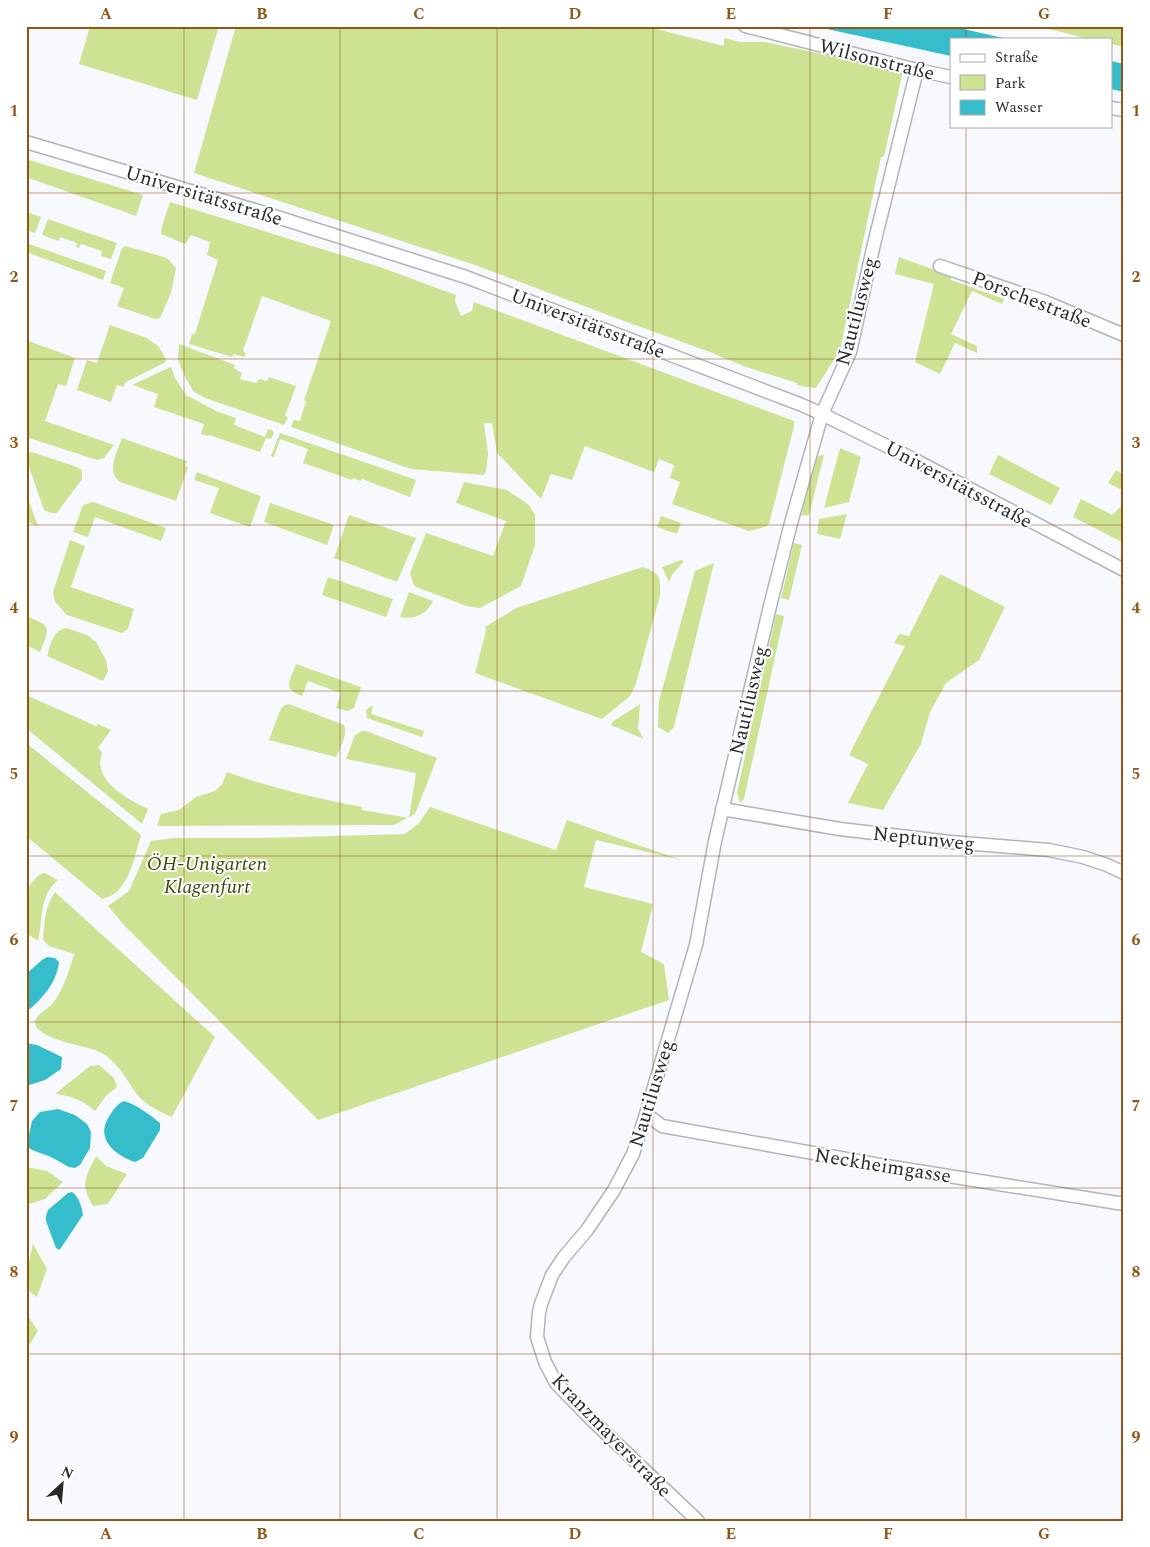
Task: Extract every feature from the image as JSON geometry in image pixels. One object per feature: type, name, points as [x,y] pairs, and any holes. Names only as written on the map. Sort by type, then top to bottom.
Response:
[{"type":"street","name":"Wilsonstraße","points":[[745,26],[950,77]]},
{"type":"street","name":"Nautilusweg","points":[[539,1312],[540,1304],[552,1275],[564,1257],[587,1230],[614,1190],[633,1154],[646,1114],[696,945],[715,841],[774,588],[822,414],[850,352],[874,244],[917,70]]},
{"type":"street","name":"Universitätsstraße","points":[[26,142],[258,211],[466,277],[822,414],[915,460],[1124,570]]},
{"type":"street","name":"Porschestraße","points":[[940,266],[1043,302],[1124,335]]},
{"type":"street","name":"Neptunweg","points":[[722,809],[840,830],[1049,850],[1083,857],[1124,873]]},
{"type":"street","name":"Neckheimgasse","points":[[646,1114],[662,1126],[880,1165],[1124,1204]]},
{"type":"street","name":"Kranzmayerstraße","points":[[539,1312],[537,1338],[544,1362],[556,1383],[698,1521]]},
{"type":"green space","points":[[90,26],[219,26],[197,100],[79,64]]},
{"type":"green space","points":[[236,26],[644,26],[724,46],[724,38],[741,42],[765,42],[903,71],[884,157],[881,157],[840,350],[816,388],[797,385],[797,383],[746,367],[475,265],[194,173]]},
{"type":"green space","points":[[1037,26],[1124,26],[1124,47],[1112,44],[1112,38],[1085,38]]},
{"type":"green space","points":[[26,159],[143,195],[136,216],[26,177]]},
{"type":"green space","points":[[170,202],[380,267],[456,295],[455,301],[461,316],[472,311],[474,302],[794,421],[769,524],[765,527],[749,531],[672,504],[680,482],[670,478],[674,465],[659,459],[654,472],[585,446],[572,480],[551,474],[541,499],[497,453],[492,423],[484,423],[488,453],[486,472],[483,475],[411,469],[291,427],[294,420],[300,421],[306,401],[304,400],[331,321],[262,296],[243,351],[246,353],[244,357],[234,354],[232,357],[189,344],[192,334],[195,334],[218,260],[207,255],[210,242],[191,235],[185,244],[161,234]]},
{"type":"green space","points":[[26,212],[41,217],[35,233],[26,230]]},
{"type":"green space","points":[[48,219],[117,243],[111,259],[101,256],[102,251],[81,244],[79,248],[76,247],[77,243],[60,237],[59,241],[42,235]]},
{"type":"green space","points":[[26,243],[106,271],[103,280],[26,252]]},
{"type":"green space","points":[[126,246],[167,258],[176,268],[171,293],[160,318],[155,319],[117,306],[124,288],[110,283],[122,248]]},
{"type":"green space","points":[[899,257],[951,276],[951,280],[1004,299],[1002,304],[972,291],[951,334],[977,346],[977,353],[955,343],[940,374],[915,362],[934,284],[895,274]]},
{"type":"green space","points":[[110,325],[147,338],[159,347],[166,360],[164,363],[126,382],[123,387],[117,385],[111,402],[77,390],[87,360],[97,363]]},
{"type":"green space","points":[[26,340],[75,358],[66,386],[58,384],[45,421],[114,445],[104,458],[97,460],[26,437]]},
{"type":"green space","points":[[179,344],[235,365],[234,368],[242,373],[240,379],[256,383],[259,379],[267,381],[269,377],[296,386],[285,416],[288,417],[284,425],[205,398],[194,392],[178,360]]},
{"type":"green space","points":[[171,367],[175,378],[186,395],[216,411],[236,418],[234,425],[265,437],[268,429],[272,430],[274,433],[271,439],[266,438],[260,452],[201,434],[204,424],[154,407],[158,394],[132,385]]},
{"type":"green space","points":[[280,433],[416,480],[410,497],[362,479],[361,481],[353,478],[352,480],[303,463],[308,449],[280,439],[274,457],[271,456]]},
{"type":"green space","points":[[122,438],[187,461],[185,466],[188,467],[176,501],[120,482],[116,478],[113,467],[115,455]]},
{"type":"green space","points":[[840,448],[861,457],[849,502],[824,508]]},
{"type":"green space","points":[[32,452],[82,470],[82,479],[57,513],[44,510],[26,458],[28,453]]},
{"type":"green space","points":[[824,455],[809,515],[801,516],[816,456]]},
{"type":"green space","points":[[998,455],[1060,488],[1051,505],[989,474]]},
{"type":"green space","points":[[1116,470],[1124,475],[1124,488],[1120,489],[1108,483]]},
{"type":"green space","points":[[197,472],[261,496],[250,527],[210,513],[219,488],[194,480]]},
{"type":"green space","points":[[464,482],[507,490],[529,505],[535,515],[535,545],[521,586],[480,608],[466,606],[414,586],[410,573],[426,533],[493,556],[506,521],[456,503]]},
{"type":"green space","points":[[26,493],[38,526],[26,521]]},
{"type":"green space","points":[[1081,499],[1112,515],[1124,504],[1124,543],[1073,517]]},
{"type":"green space","points":[[93,502],[166,528],[161,541],[95,517],[88,537],[73,532],[83,505]]},
{"type":"green space","points":[[270,503],[334,525],[327,545],[264,522]]},
{"type":"green space","points":[[847,514],[840,539],[817,534],[819,519]]},
{"type":"green space","points":[[349,515],[416,538],[397,582],[334,558]]},
{"type":"green space","points":[[661,516],[681,523],[677,534],[657,527]]},
{"type":"green space","points":[[70,540],[85,546],[71,587],[134,609],[128,629],[122,633],[67,615],[55,602],[53,592]]},
{"type":"green space","points":[[794,543],[802,545],[789,600],[781,598]]},
{"type":"green space","points":[[681,560],[684,561],[672,575],[669,582],[662,567]]},
{"type":"green space","points":[[714,563],[674,727],[668,733],[658,727],[659,701],[695,571]]},
{"type":"green space","points":[[643,567],[653,571],[658,576],[660,580],[660,595],[636,684],[630,696],[602,719],[475,673],[486,631],[485,627],[516,608]]},
{"type":"green space","points":[[940,574],[1005,607],[979,660],[946,683],[930,712],[921,744],[883,810],[848,803],[868,764],[849,755],[905,646],[894,643],[899,634],[909,636]]},
{"type":"green space","points":[[328,577],[393,599],[386,617],[322,595]]},
{"type":"green space","points":[[409,592],[433,601],[424,613],[420,615],[410,618],[400,617]]},
{"type":"green space","points":[[776,614],[784,616],[744,799],[740,803],[737,793]]},
{"type":"green space","points":[[26,616],[41,622],[46,628],[46,637],[40,652],[26,645]]},
{"type":"green space","points":[[67,628],[87,635],[96,642],[106,660],[108,671],[103,681],[47,656],[51,642],[56,635],[62,629]]},
{"type":"green space","points":[[296,664],[361,687],[354,708],[347,711],[336,708],[341,693],[308,681],[302,696],[291,690],[289,684]]},
{"type":"green space","points":[[26,695],[96,726],[98,724],[111,730],[98,748],[102,752],[100,764],[102,772],[118,792],[148,809],[142,824],[26,728]]},
{"type":"green space","points":[[289,704],[344,725],[344,737],[336,757],[269,740],[281,708]]},
{"type":"green space","points":[[640,704],[638,729],[644,739],[611,725],[612,722]]},
{"type":"green space","points":[[373,706],[371,714],[424,731],[422,737],[367,718],[366,710]]},
{"type":"green space","points":[[362,731],[437,758],[415,814],[409,817],[416,773],[346,759],[355,735]]},
{"type":"green space","points":[[26,743],[141,835],[129,874],[124,883],[111,896],[102,899],[26,836]]},
{"type":"green space","points":[[227,772],[294,792],[362,807],[362,810],[408,818],[394,825],[157,826],[161,814],[179,810],[196,797],[215,791],[222,784]]},
{"type":"green space","name":"ÖH-Unigarten Klagenfurt","points":[[430,807],[556,850],[567,820],[681,860],[596,840],[584,887],[653,904],[641,952],[664,964],[669,1000],[318,1120],[124,925],[108,906],[129,891],[151,841],[174,838],[263,838],[405,834],[419,823]]},
{"type":"green space","points":[[43,873],[58,880],[52,886],[45,901],[38,941],[26,933],[26,900],[31,884]]},
{"type":"green space","points":[[55,892],[215,1037],[172,1117],[154,1108],[139,1097],[115,1064],[103,1054],[51,1037],[42,1033],[37,1028],[36,1020],[57,998],[60,992],[74,954],[49,946],[43,940],[47,909]]},
{"type":"green space","points":[[99,1065],[114,1078],[117,1087],[106,1096],[95,1111],[76,1099],[55,1094],[90,1066]]},
{"type":"green space","points":[[96,1156],[106,1166],[127,1174],[108,1204],[93,1206],[86,1192],[85,1181]]},
{"type":"green space","points":[[26,1167],[47,1171],[63,1182],[45,1199],[26,1205]]},
{"type":"green space","points":[[33,1244],[47,1269],[37,1297],[26,1289],[26,1275]]},
{"type":"green space","points":[[26,1313],[38,1331],[26,1350]]},
{"type":"water","points":[[813,26],[950,26],[1004,38],[950,38],[950,56]]},
{"type":"water","points":[[1112,61],[1124,64],[1124,92],[1112,89]]},
{"type":"water","points":[[47,957],[55,958],[59,962],[56,976],[40,999],[30,1009],[26,1009],[26,974]]},
{"type":"water","points":[[26,1043],[37,1045],[62,1057],[61,1069],[45,1080],[26,1086]]},
{"type":"water","points":[[124,1101],[138,1107],[160,1123],[160,1130],[143,1158],[135,1162],[120,1155],[105,1138],[104,1131],[110,1115]]},
{"type":"water","points":[[58,1109],[75,1115],[87,1124],[91,1132],[90,1148],[80,1165],[75,1168],[32,1150],[27,1143],[32,1121],[40,1112]]},
{"type":"water","points":[[72,1192],[80,1202],[83,1215],[59,1250],[56,1248],[46,1216],[48,1210],[68,1193]]}]
